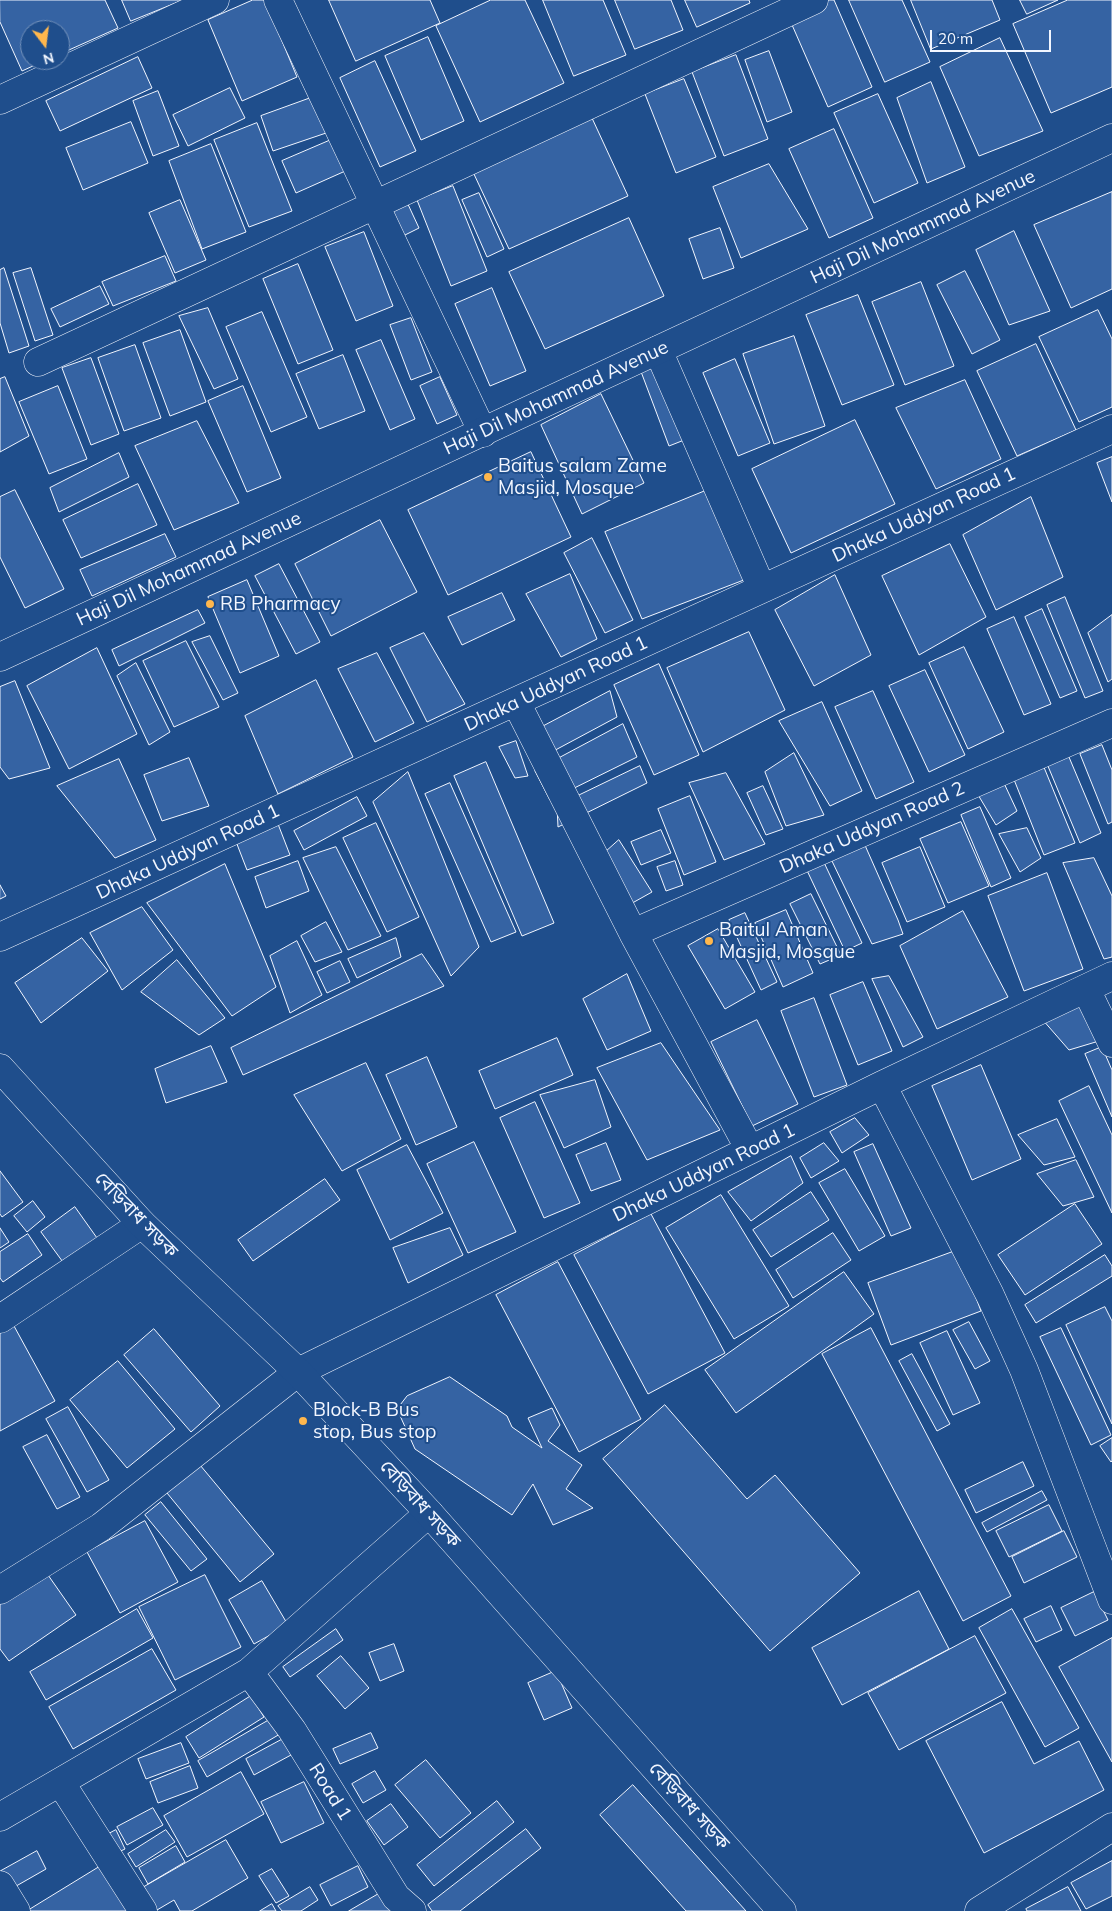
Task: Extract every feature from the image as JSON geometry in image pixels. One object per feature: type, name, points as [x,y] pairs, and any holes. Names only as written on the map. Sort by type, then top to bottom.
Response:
[{"type":"main road","points":[[0,100],[215,0]]},
{"type":"main road","points":[[278,0],[483,433]]},
{"type":"main road","points":[[38,362],[814,0]]},
{"type":"main road","name":"Haji Dil Mohammad Avenue","points":[[0,657],[1112,138]]},
{"type":"main road","points":[[658,350],[762,589]]},
{"type":"main road","name":"Dhaka Uddyan Road 1","points":[[0,938],[1112,429]]},
{"type":"main road","points":[[516,702],[632,933],[750,1150]]},
{"type":"main road","name":"Dhaka Uddyan Road 2","points":[[632,933],[1112,723]]},
{"type":"main road","name":"Dhaka Uddyan Road 1","points":[[0,1590],[101,1527],[298,1372],[882,1085],[1112,976]]},
{"type":"main road","points":[[1086,989],[1112,1043]]},
{"type":"main road","name":"বেড়িবাধ সড়ক","points":[[0,1068],[142,1224],[298,1372],[429,1512],[782,1911]]},
{"type":"main road","points":[[882,1085],[990,1294],[1024,1370],[1112,1600]]},
{"type":"main road","points":[[0,1320],[142,1224]]},
{"type":"main road","points":[[0,1817],[249,1672],[429,1512]]},
{"type":"main road","name":"Road 1","points":[[249,1672],[292,1730],[396,1897],[412,1911]]},
{"type":"main road","points":[[60,1783],[143,1911]]},
{"type":"main road","points":[[979,1911],[1112,1828]]},
{"type":"main road","points":[[0,1885],[16,1911]]},
{"type":"building","points":[[0,0],[105,0],[118,28],[70,50],[70,20],[20,20],[20,67],[0,22]]},
{"type":"building","points":[[122,0],[183,0],[131,21]]},
{"type":"building","points":[[253,0],[265,0],[297,77],[242,101],[208,20]]},
{"type":"building","points":[[329,0],[430,0],[440,23],[356,61]]},
{"type":"building","points":[[491,0],[525,0],[564,83],[480,122],[436,26]]},
{"type":"building","points":[[543,0],[603,0],[626,55],[574,76]]},
{"type":"building","points":[[615,0],[671,0],[683,30],[635,49]]},
{"type":"building","points":[[685,0],[749,0],[750,3],[697,27]]},
{"type":"building","points":[[828,0],[834,0],[872,87],[828,107],[789,18]]},
{"type":"building","points":[[849,0],[902,0],[930,62],[885,82]]},
{"type":"building","points":[[911,0],[992,0],[1000,20],[931,49]]},
{"type":"building","points":[[1020,0],[1058,0],[1027,14]]},
{"type":"building","points":[[1068,0],[1112,0],[1112,87],[1051,113],[1013,24]]},
{"type":"building","points":[[428,37],[464,121],[421,140],[385,56]]},
{"type":"building","points":[[1000,38],[1043,131],[979,156],[940,67]]},
{"type":"building","points":[[769,51],[792,112],[767,122],[745,60]]},
{"type":"building","points":[[736,55],[768,139],[724,156],[692,72]]},
{"type":"building","points":[[138,57],[152,88],[60,131],[46,101]]},
{"type":"building","points":[[375,61],[416,151],[380,167],[340,78]]},
{"type":"building","points":[[684,79],[716,157],[676,173],[645,94]]},
{"type":"building","points":[[931,82],[965,167],[927,183],[897,98]]},
{"type":"building","points":[[230,88],[245,118],[188,146],[173,115]]},
{"type":"building","points":[[158,91],[179,146],[153,156],[133,101]]},
{"type":"building","points":[[878,94],[918,183],[874,203],[834,113]]},
{"type":"building","points":[[319,95],[332,131],[273,151],[261,116]]},
{"type":"building","points":[[592,118],[628,196],[509,249],[473,172]]},
{"type":"building","points":[[131,122],[148,163],[83,190],[66,148]]},
{"type":"building","points":[[257,123],[292,211],[249,227],[214,140]]},
{"type":"building","points":[[834,129],[873,218],[829,238],[789,149]]},
{"type":"building","points":[[338,137],[352,168],[296,193],[282,161]]},
{"type":"building","points":[[211,144],[246,232],[202,249],[169,161]]},
{"type":"building","points":[[769,164],[808,229],[741,258],[713,187]]},
{"type":"building","points":[[453,186],[487,271],[451,286],[417,200]]},
{"type":"building","points":[[1112,192],[1112,289],[1071,308],[1034,225]]},
{"type":"building","points":[[479,193],[504,249],[487,257],[462,200]]},
{"type":"building","points":[[180,200],[206,260],[175,273],[149,213]]},
{"type":"building","points":[[406,200],[419,228],[397,239],[384,211]]},
{"type":"building","points":[[629,218],[664,296],[545,349],[509,272]]},
{"type":"building","points":[[720,228],[734,268],[703,279],[689,239]]},
{"type":"building","points":[[1014,231],[1050,311],[1009,325],[976,250]]},
{"type":"building","points":[[364,232],[393,306],[356,321],[325,247]]},
{"type":"building","points":[[165,256],[176,281],[113,306],[102,282]]},
{"type":"building","points":[[298,264],[333,350],[298,364],[263,279]]},
{"type":"building","points":[[4,268],[29,346],[9,353],[0,323],[0,270]]},
{"type":"building","points":[[31,268],[53,335],[35,341],[13,273]]},
{"type":"building","points":[[965,271],[1000,340],[972,354],[937,285]]},
{"type":"building","points":[[921,282],[954,366],[905,385],[872,302]]},
{"type":"building","points":[[100,286],[109,304],[60,327],[51,309]]},
{"type":"building","points":[[492,288],[526,371],[490,386],[455,304]]},
{"type":"building","points":[[858,295],[894,385],[842,405],[806,315]]},
{"type":"building","points":[[208,308],[238,379],[214,389],[179,316]]},
{"type":"building","points":[[1098,310],[1112,339],[1112,407],[1079,422],[1039,337]]},
{"type":"building","points":[[262,312],[307,417],[271,432],[226,327]]},
{"type":"building","points":[[411,318],[432,372],[411,380],[390,325]]},
{"type":"building","points":[[180,330],[206,402],[170,416],[143,343]]},
{"type":"building","points":[[794,336],[825,426],[774,444],[743,354]]},
{"type":"building","points":[[381,340],[415,419],[390,430],[356,350]]},
{"type":"building","points":[[1036,344],[1076,430],[1017,456],[977,371]]},
{"type":"building","points":[[135,345],[161,418],[124,431],[98,358]]},
{"type":"building","points":[[343,355],[365,411],[319,429],[296,374]]},
{"type":"building","points":[[672,357],[702,433],[669,446],[640,369]]},
{"type":"building","points":[[91,358],[119,434],[91,445],[62,368]]},
{"type":"building","points":[[735,359],[770,443],[738,456],[703,373]]},
{"type":"building","points":[[5,377],[29,436],[0,452],[0,379]]},
{"type":"building","points":[[440,377],[457,415],[437,424],[420,386]]},
{"type":"building","points":[[965,380],[1001,459],[936,489],[896,408]]},
{"type":"building","points":[[58,386],[87,459],[49,474],[19,402]]},
{"type":"building","points":[[243,386],[281,478],[247,492],[208,401]]},
{"type":"building","points":[[601,394],[644,483],[582,514],[541,425]]},
{"type":"building","points":[[855,420],[895,504],[791,553],[752,469]]},
{"type":"building","points":[[197,421],[239,503],[174,530],[135,446]]},
{"type":"building","points":[[531,452],[571,537],[448,595],[408,510]]},
{"type":"building","points":[[119,453],[129,477],[59,512],[50,488]]},
{"type":"building","points":[[1112,457],[1112,502],[1097,463]]},
{"type":"building","points":[[138,484],[157,525],[81,558],[63,520]]},
{"type":"building","points":[[715,487],[749,578],[642,619],[605,532]]},
{"type":"building","points":[[15,490],[64,589],[25,608],[0,557],[0,497]]},
{"type":"building","points":[[1031,497],[1063,577],[996,610],[963,535]]},
{"type":"building","points":[[380,520],[417,592],[331,636],[295,564]]},
{"type":"building","points":[[165,534],[176,557],[92,596],[80,570]]},
{"type":"building","points":[[592,538],[633,620],[605,633],[564,553]]},
{"type":"building","points":[[950,544],[986,617],[919,655],[882,576]]},
{"type":"building","points":[[279,564],[320,642],[296,654],[255,576]]},
{"type":"building","points":[[570,574],[597,639],[561,657],[526,594]]},
{"type":"building","points":[[835,575],[871,655],[814,686],[775,610]]},
{"type":"building","points":[[247,580],[279,656],[240,673],[208,597]]},
{"type":"building","points":[[502,593],[515,620],[462,645],[448,617]]},
{"type":"building","points":[[1065,597],[1103,691],[1085,698],[1047,605]]},
{"type":"building","points":[[1042,609],[1077,691],[1060,698],[1025,617]]},
{"type":"building","points":[[198,610],[205,623],[119,666],[112,650]]},
{"type":"building","points":[[1112,615],[1112,679],[1108,682],[1088,633]]},
{"type":"building","points":[[1014,617],[1051,704],[1024,715],[987,629]]},
{"type":"building","points":[[749,632],[785,710],[703,752],[667,668]]},
{"type":"building","points":[[424,633],[465,704],[427,722],[390,648]]},
{"type":"building","points":[[210,636],[238,693],[223,700],[192,642]]},
{"type":"building","points":[[186,641],[219,707],[174,727],[143,661]]},
{"type":"building","points":[[964,647],[1004,732],[968,749],[929,663]]},
{"type":"building","points":[[97,648],[137,734],[69,769],[27,686]]},
{"type":"building","points":[[377,653],[414,723],[375,742],[338,669]]},
{"type":"building","points":[[136,663],[170,732],[149,745],[117,676]]},
{"type":"building","points":[[659,664],[699,755],[654,775],[614,685]]},
{"type":"building","points":[[925,670],[965,755],[929,772],[889,686]]},
{"type":"building","points":[[316,680],[353,757],[278,794],[245,716]]},
{"type":"building","points":[[15,681],[50,768],[9,779],[0,767],[0,687]]},
{"type":"building","points":[[610,691],[617,717],[533,762],[523,737]]},
{"type":"building","points":[[873,691],[914,782],[876,799],[835,707]]},
{"type":"building","points":[[822,702],[862,791],[830,806],[779,721]]},
{"type":"building","points":[[623,724],[637,757],[550,800],[535,771]]},
{"type":"building","points":[[516,741],[528,776],[515,778],[499,747]]},
{"type":"building","points":[[1102,745],[1112,770],[1112,822],[1108,824],[1080,754]]},
{"type":"building","points":[[1066,750],[1101,833],[1080,843],[1045,759]]},
{"type":"building","points":[[794,753],[824,815],[786,826],[765,772]]},
{"type":"building","points":[[189,758],[209,806],[162,821],[144,775]]},
{"type":"building","points":[[119,759],[156,840],[115,858],[57,786]]},
{"type":"building","points":[[1041,760],[1075,843],[1044,855],[1011,772]]},
{"type":"building","points":[[486,762],[554,923],[522,936],[454,776]]},
{"type":"building","points":[[640,766],[647,783],[558,827],[557,806]]},
{"type":"building","points":[[408,772],[479,947],[451,976],[373,802]]},
{"type":"building","points":[[726,773],[765,844],[724,860],[689,783]]},
{"type":"building","points":[[1003,781],[1017,811],[996,825],[974,788]]},
{"type":"building","points":[[450,783],[516,932],[491,942],[425,794]]},
{"type":"building","points":[[763,786],[783,829],[766,835],[747,793]]},
{"type":"building","points":[[690,796],[716,862],[684,875],[658,809]]},
{"type":"building","points":[[357,797],[367,816],[304,850],[294,831]]},
{"type":"building","points":[[980,807],[1011,878],[991,887],[961,815]]},
{"type":"building","points":[[961,822],[989,886],[948,903],[920,839]]},
{"type":"building","points":[[376,823],[419,917],[387,932],[343,838]]},
{"type":"building","points":[[278,824],[290,855],[247,870],[235,839]]},
{"type":"building","points":[[1027,828],[1041,858],[1020,872],[999,834]]},
{"type":"building","points":[[661,830],[671,853],[641,865],[631,842]]},
{"type":"building","points":[[619,840],[652,892],[618,911],[590,866]]},
{"type":"building","points":[[864,843],[903,934],[872,944],[831,859]]},
{"type":"building","points":[[336,847],[381,936],[348,950],[303,858]]},
{"type":"building","points":[[920,847],[945,907],[907,922],[882,863]]},
{"type":"building","points":[[820,854],[862,943],[845,951],[803,862]]},
{"type":"building","points":[[1094,858],[1112,896],[1112,957],[1104,959],[1063,863]]},
{"type":"building","points":[[298,861],[309,891],[266,908],[255,877]]},
{"type":"building","points":[[675,861],[683,885],[666,891],[657,867]]},
{"type":"building","points":[[225,864],[276,987],[232,1016],[147,903]]},
{"type":"building","points":[[1047,873],[1083,969],[1024,991],[988,896]]},
{"type":"building","points":[[0,885],[6,896],[0,899]]},
{"type":"building","points":[[811,894],[841,955],[820,964],[790,904]]},
{"type":"building","points":[[142,907],[173,950],[122,990],[90,933]]},
{"type":"building","points":[[786,910],[813,973],[783,987],[755,923]]},
{"type":"building","points":[[963,911],[1008,997],[937,1029],[900,946]]},
{"type":"building","points":[[745,913],[777,982],[761,990],[729,920]]},
{"type":"building","points":[[326,922],[342,952],[315,962],[301,936]]},
{"type":"building","points":[[718,929],[755,992],[725,1009],[688,946]]},
{"type":"building","points":[[82,938],[108,971],[41,1023],[15,983]]},
{"type":"building","points":[[396,938],[401,957],[357,978],[348,959]]},
{"type":"building","points":[[297,941],[322,995],[290,1013],[270,956]]},
{"type":"building","points":[[422,954],[444,986],[243,1075],[231,1048]]},
{"type":"building","points":[[177,960],[225,1018],[199,1035],[141,992]]},
{"type":"building","points":[[340,961],[350,982],[327,993],[317,972]]},
{"type":"building","points":[[627,974],[651,1031],[607,1050],[583,999]]},
{"type":"building","points":[[889,976],[923,1037],[903,1047],[872,979]]},
{"type":"building","points":[[863,982],[892,1051],[858,1065],[830,995]]},
{"type":"building","points":[[814,998],[847,1085],[814,1097],[781,1011]]},
{"type":"building","points":[[1081,1004],[1099,1041],[1069,1050],[1042,1019]]},
{"type":"building","points":[[757,1020],[798,1104],[752,1126],[711,1042]]},
{"type":"building","points":[[557,1038],[573,1075],[495,1109],[479,1071]]},
{"type":"building","points":[[661,1043],[720,1130],[647,1160],[597,1068]]},
{"type":"building","points":[[211,1046],[227,1082],[166,1103],[155,1069]]},
{"type":"building","points":[[1102,1047],[1112,1070],[1112,1117],[1085,1054]]},
{"type":"building","points":[[427,1057],[457,1127],[416,1145],[386,1075]]},
{"type":"building","points":[[366,1063],[401,1139],[342,1171],[294,1095]]},
{"type":"building","points":[[981,1065],[1021,1159],[972,1180],[932,1086]]},
{"type":"building","points":[[595,1080],[611,1127],[564,1148],[540,1095]]},
{"type":"building","points":[[1089,1086],[1112,1135],[1112,1213],[1059,1101]]},
{"type":"building","points":[[535,1102],[580,1203],[544,1218],[500,1118]]},
{"type":"building","points":[[855,1118],[869,1135],[842,1153],[830,1132]]},
{"type":"building","points":[[1057,1119],[1075,1157],[1044,1165],[1018,1135]]},
{"type":"building","points":[[474,1142],[516,1232],[468,1253],[427,1164]]},
{"type":"building","points":[[606,1143],[621,1180],[591,1191],[576,1155]]},
{"type":"building","points":[[824,1143],[839,1161],[811,1178],[800,1158]]},
{"type":"building","points":[[873,1144],[911,1228],[891,1236],[854,1152]]},
{"type":"building","points":[[407,1145],[443,1213],[390,1240],[357,1170]]},
{"type":"building","points":[[791,1156],[803,1183],[751,1221],[728,1192]]},
{"type":"building","points":[[1076,1160],[1094,1197],[1063,1206],[1037,1174]]},
{"type":"building","points":[[845,1169],[885,1236],[859,1251],[819,1183]]},
{"type":"building","points":[[0,1171],[23,1202],[2,1217],[0,1214]]},
{"type":"building","points":[[325,1179],[340,1200],[253,1261],[238,1240]]},
{"type":"building","points":[[811,1192],[829,1220],[771,1257],[753,1230]]},
{"type":"building","points":[[721,1195],[789,1306],[734,1339],[666,1228]]},
{"type":"building","points":[[33,1201],[45,1217],[27,1232],[14,1216]]},
{"type":"building","points":[[1075,1204],[1102,1244],[1025,1295],[998,1255]]},
{"type":"building","points":[[75,1207],[102,1245],[68,1269],[41,1232]]},
{"type":"building","points":[[651,1214],[725,1353],[648,1394],[574,1255]]},
{"type":"building","points":[[0,1228],[9,1242],[0,1248]]},
{"type":"building","points":[[450,1228],[463,1255],[408,1283],[393,1248]]},
{"type":"building","points":[[833,1233],[851,1260],[793,1298],[776,1270]]},
{"type":"building","points":[[28,1234],[42,1255],[3,1282],[0,1278],[0,1252]]},
{"type":"building","points":[[958,1250],[981,1311],[891,1345],[868,1283]]},
{"type":"building","points":[[1105,1255],[1112,1266],[1112,1276],[1036,1323],[1025,1305]]},
{"type":"building","points":[[558,1262],[641,1419],[579,1452],[496,1295]]},
{"type":"building","points":[[844,1272],[874,1314],[736,1413],[705,1370]]},
{"type":"building","points":[[1105,1307],[1112,1321],[1112,1424],[1066,1325]]},
{"type":"building","points":[[969,1322],[990,1361],[975,1369],[953,1330]]},
{"type":"building","points":[[14,1326],[55,1401],[0,1431],[0,1333]]},
{"type":"building","points":[[871,1328],[1011,1596],[963,1621],[822,1354]]},
{"type":"building","points":[[1061,1328],[1111,1435],[1091,1445],[1040,1337]]},
{"type":"building","points":[[154,1329],[220,1406],[191,1432],[124,1355]]},
{"type":"building","points":[[947,1331],[980,1403],[953,1415],[920,1343]]},
{"type":"building","points":[[912,1354],[950,1424],[937,1431],[899,1361]]},
{"type":"building","points":[[118,1361],[175,1429],[127,1468],[70,1400]]},
{"type":"building","points":[[450,1377],[507,1416],[512,1427],[542,1448],[528,1418],[552,1408],[560,1425],[548,1441],[582,1465],[566,1489],[593,1508],[553,1525],[533,1484],[512,1515],[415,1449],[397,1409],[407,1396]]},
{"type":"building","points":[[665,1405],[747,1499],[775,1475],[860,1573],[770,1651],[603,1459]]},
{"type":"building","points":[[68,1407],[109,1480],[87,1492],[46,1419]]},
{"type":"building","points":[[47,1435],[80,1497],[57,1509],[23,1447]]},
{"type":"building","points":[[1112,1438],[1112,1461],[1111,1462],[1100,1446]]},
{"type":"building","points":[[1023,1462],[1034,1486],[976,1513],[965,1490]]},
{"type":"building","points":[[200,1465],[274,1554],[240,1582],[167,1493]]},
{"type":"building","points":[[1042,1491],[1047,1500],[987,1532],[982,1523]]},
{"type":"building","points":[[161,1502],[207,1559],[191,1571],[145,1515]]},
{"type":"building","points":[[1049,1505],[1062,1531],[1009,1557],[996,1531]]},
{"type":"building","points":[[145,1521],[178,1582],[120,1613],[87,1552]]},
{"type":"building","points":[[1064,1531],[1077,1557],[1024,1583],[1012,1557]]},
{"type":"building","points":[[34,1555],[76,1615],[9,1661],[0,1649],[0,1579]]},
{"type":"building","points":[[205,1575],[241,1647],[175,1680],[139,1607]]},
{"type":"building","points":[[262,1581],[288,1625],[254,1644],[229,1600]]},
{"type":"building","points":[[919,1591],[949,1649],[842,1705],[812,1648]]},
{"type":"building","points":[[1094,1592],[1108,1620],[1075,1636],[1061,1608]]},
{"type":"building","points":[[1051,1606],[1062,1630],[1036,1642],[1024,1619]]},
{"type":"building","points":[[137,1609],[153,1638],[46,1700],[30,1672]]},
{"type":"building","points":[[1012,1609],[1079,1728],[1045,1747],[979,1628]]},
{"type":"building","points":[[336,1629],[343,1640],[290,1677],[283,1667]]},
{"type":"building","points":[[975,1636],[1006,1693],[899,1750],[868,1693]]},
{"type":"building","points":[[1112,1638],[1112,1762],[1059,1667]]},
{"type":"building","points":[[394,1644],[404,1671],[380,1681],[369,1653]]},
{"type":"building","points":[[152,1649],[176,1690],[73,1749],[49,1707]]},
{"type":"building","points":[[341,1656],[369,1688],[345,1709],[317,1676]]},
{"type":"building","points":[[556,1671],[572,1708],[544,1720],[528,1683]]},
{"type":"building","points":[[251,1696],[264,1717],[199,1758],[186,1737]]},
{"type":"building","points":[[1002,1702],[1034,1764],[1079,1741],[1104,1790],[984,1853],[926,1741]]},
{"type":"building","points":[[271,1719],[280,1734],[207,1777],[198,1761]]},
{"type":"building","points":[[371,1733],[378,1748],[340,1764],[333,1749]]},
{"type":"building","points":[[283,1739],[291,1755],[254,1775],[246,1759]]},
{"type":"building","points":[[181,1743],[189,1763],[146,1779],[138,1759]]},
{"type":"building","points":[[426,1760],[471,1813],[440,1838],[395,1785]]},
{"type":"building","points":[[190,1766],[198,1788],[158,1803],[150,1782]]},
{"type":"building","points":[[375,1771],[386,1790],[363,1803],[352,1784]]},
{"type":"building","points":[[241,1772],[264,1814],[187,1857],[164,1816]]},
{"type":"building","points":[[304,1782],[324,1823],[281,1843],[261,1802]]},
{"type":"building","points":[[633,1785],[746,1911],[686,1911],[600,1815]]},
{"type":"building","points":[[497,1801],[514,1822],[434,1886],[417,1865]]},
{"type":"building","points":[[391,1804],[408,1827],[384,1845],[367,1821]]},
{"type":"building","points":[[153,1808],[163,1825],[127,1845],[117,1827]]},
{"type":"building","points":[[526,1829],[541,1848],[460,1911],[432,1911],[428,1905]]},
{"type":"building","points":[[116,1830],[125,1849],[110,1856],[101,1838]]},
{"type":"building","points":[[166,1830],[175,1842],[136,1867],[128,1854]]},
{"type":"building","points":[[226,1840],[248,1878],[192,1911],[180,1911],[174,1900],[157,1910],[144,1887]]},
{"type":"building","points":[[176,1846],[185,1862],[148,1884],[139,1868]]},
{"type":"building","points":[[37,1851],[46,1869],[11,1889],[1,1871]]},
{"type":"building","points":[[109,1861],[140,1911],[29,1910]]},
{"type":"building","points":[[1112,1861],[1112,1896],[1086,1909],[1071,1883]]},
{"type":"building","points":[[358,1866],[368,1887],[331,1906],[320,1885]]},
{"type":"building","points":[[272,1869],[289,1896],[276,1903],[259,1876]]},
{"type":"building","points":[[310,1887],[318,1900],[301,1911],[282,1911],[278,1906]]},
{"type":"building","points":[[1068,1887],[1081,1911],[1027,1911],[1026,1909]]},
{"type":"building","points":[[382,1892],[393,1911],[349,1911]]},
{"type":"building","points":[[272,1904],[276,1911],[260,1911]]},
{"type":"place","name":"Baitus salam Zame Masjid, Mosque","points":[[488,477]]},
{"type":"place","name":"RB Pharmacy","points":[[210,604]]},
{"type":"place","name":"Baitul Aman Masjid, Mosque","points":[[709,941]]},
{"type":"place","name":"Block-B Bus stop, Bus stop","points":[[303,1421]]}]
